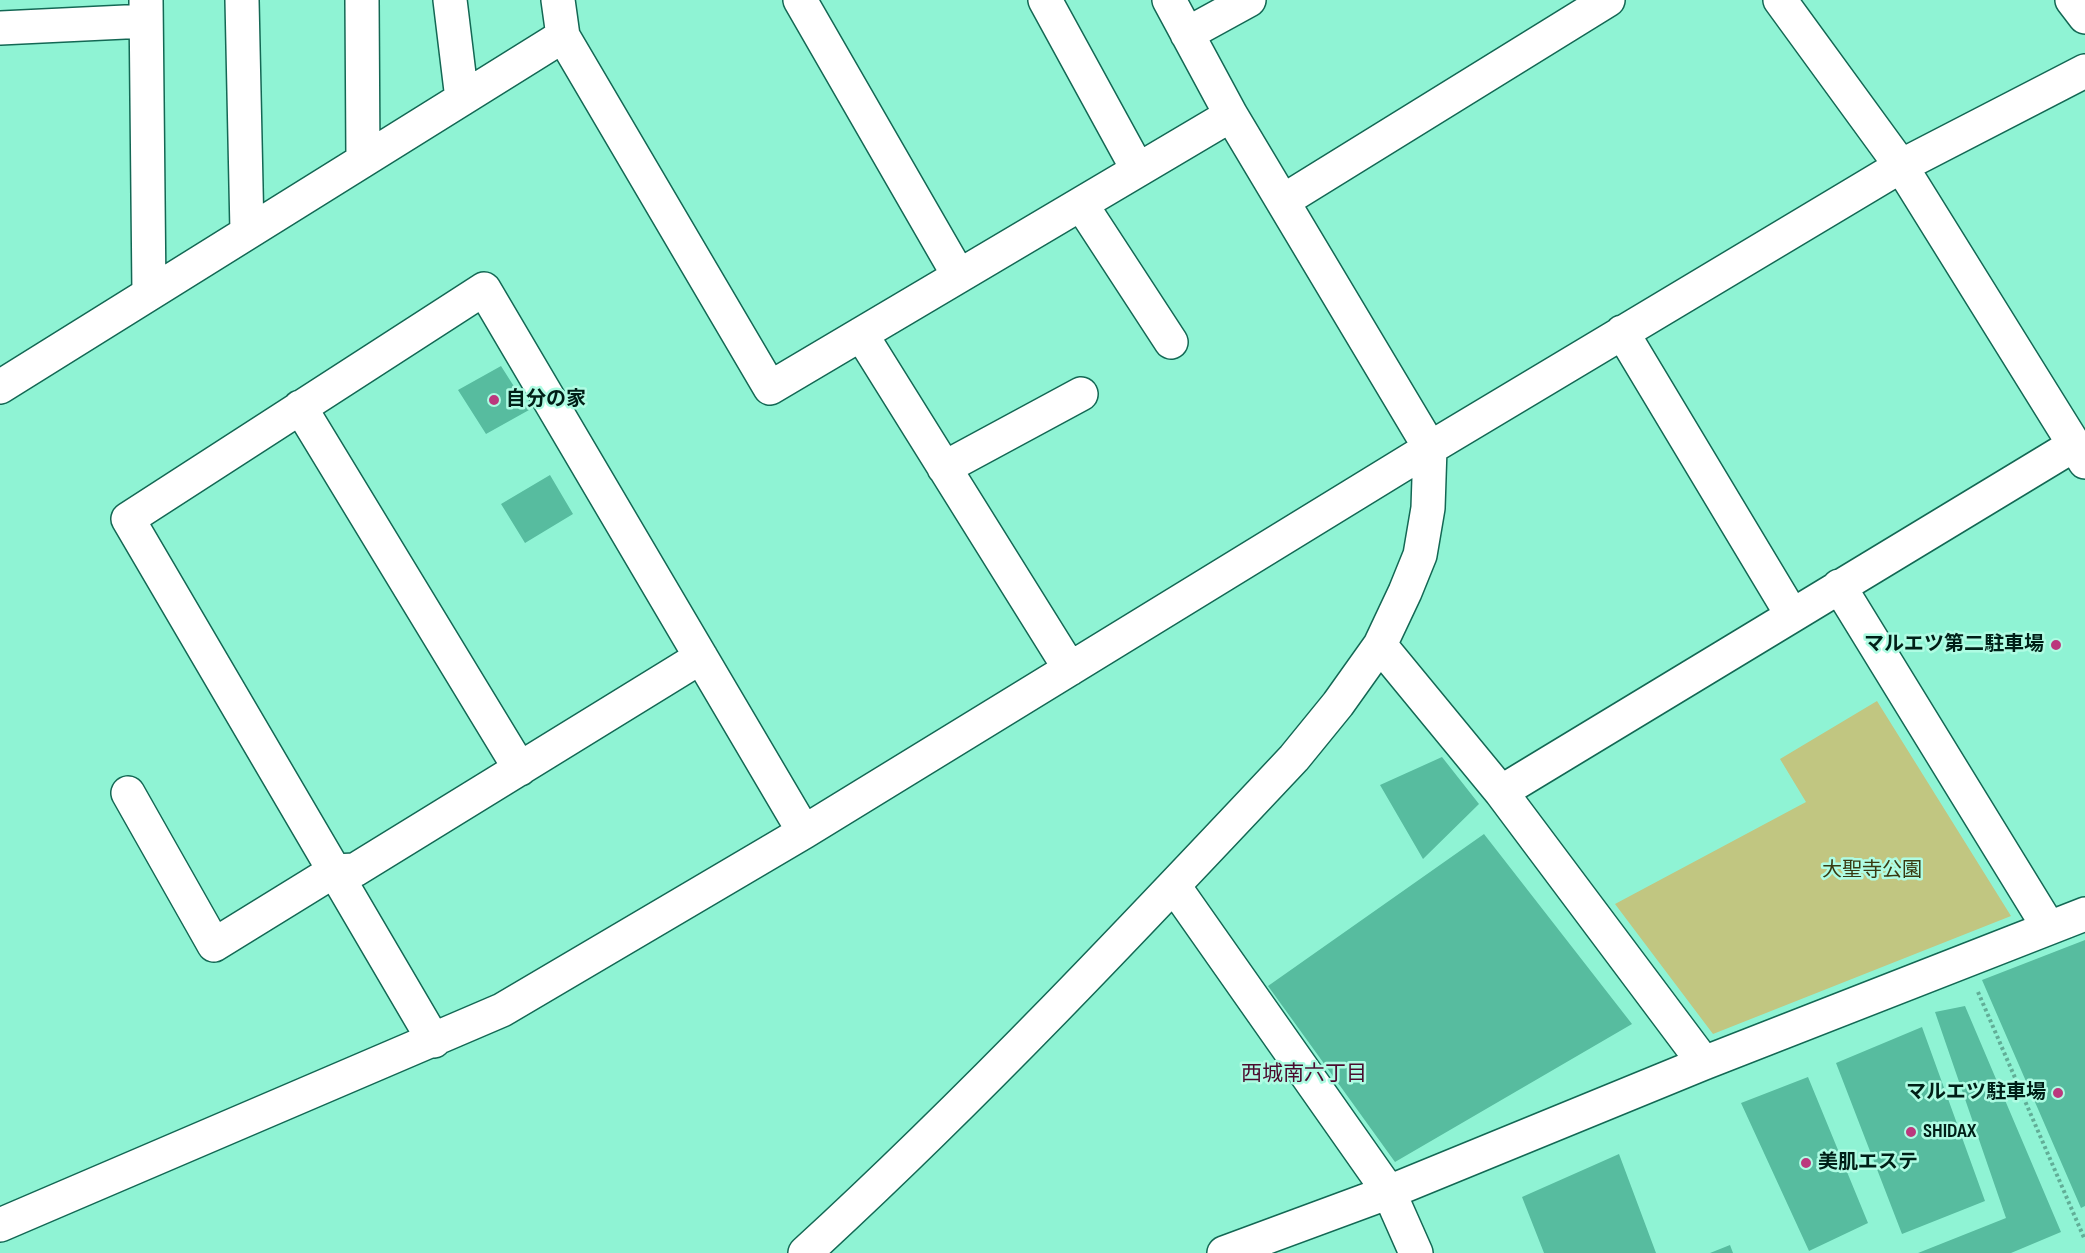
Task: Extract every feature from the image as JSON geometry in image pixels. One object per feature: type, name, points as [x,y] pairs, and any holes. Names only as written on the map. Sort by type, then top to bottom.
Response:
[{"type":"street","points":[[242,0],[247,232]]},
{"type":"street","points":[[362,0],[363,160]]},
{"type":"street","points":[[450,0],[462,99]]},
{"type":"street","points":[[558,0],[562,36],[770,388],[1231,115]]},
{"type":"street","points":[[800,0],[960,276]]},
{"type":"street","points":[[1045,0],[1138,170]]},
{"type":"street","points":[[805,1253],[900,1166],[1174,886],[1294,758],[1338,704],[1380,645],[1420,555],[1428,508],[1430,448],[1231,115],[1169,0]]},
{"type":"street","points":[[1187,34],[1249,0]]},
{"type":"street","points":[[1283,201],[1608,0]]},
{"type":"street","points":[[1501,792],[1839,586],[2080,453],[1901,166],[1780,0]]},
{"type":"street","points":[[2072,0],[2085,17]]},
{"type":"street","points":[[0,28],[146,11],[149,294]]},
{"type":"street","points":[[0,387],[562,36]]},
{"type":"street","points":[[0,1225],[502,1010],[804,832],[1430,448],[1901,166],[2085,71]]},
{"type":"street","points":[[1081,204],[1172,342]]},
{"type":"street","points":[[434,1041],[128,519],[484,289],[804,832]]},
{"type":"street","points":[[1622,332],[1792,615]]},
{"type":"street","points":[[861,334],[1070,669]]},
{"type":"street","points":[[944,468],[1081,394]]},
{"type":"street","points":[[300,407],[520,769]]},
{"type":"street","points":[[1839,586],[2049,928]]},
{"type":"street","points":[[1380,645],[1501,792],[1704,1063]]},
{"type":"street","points":[[128,793],[214,945],[334,871],[355,870],[701,657]]},
{"type":"street","points":[[1174,886],[1389,1192],[1416,1253]]},
{"type":"street","points":[[1224,1253],[1389,1192],[1704,1063],[2085,914]]},
{"type":"path","points":[[1964,962],[2085,1240]]},
{"type":"green space","name":"大聖寺公園","points":[[1877,701],[2011,916],[1713,1034],[1615,904],[1806,802],[1780,759]]},
{"type":"building","name":"自分の家","points":[[501,366],[529,410],[486,434],[458,390]]},
{"type":"building","points":[[550,475],[573,514],[525,543],[501,504]]},
{"type":"building","points":[[1442,757],[1479,804],[1423,859],[1380,785]]},
{"type":"building","points":[[1484,834],[1632,1024],[1395,1162],[1268,986]]},
{"type":"building","name":"マルエツ駐車場","points":[[2085,940],[2085,1206],[2081,1208],[1982,980]]},
{"type":"building","points":[[1965,1006],[2061,1232],[2011,1253],[1918,1253],[2006,1218],[1935,1012]]},
{"type":"building","name":"SHIDAX","points":[[1922,1027],[1985,1201],[1902,1234],[1836,1063]]},
{"type":"building","name":"美肌エステ","points":[[1808,1077],[1868,1223],[1809,1251],[1741,1103]]},
{"type":"building","points":[[1619,1154],[1656,1253],[1544,1253],[1522,1197]]},
{"type":"building","points":[[1730,1245],[1733,1253],[1710,1253]]},
{"type":"place","name":"自分の家","points":[[494,400]]},
{"type":"place","name":"マルエツ第二駐車場","points":[[2056,645]]},
{"type":"place","name":"マルエツ駐車場","points":[[2058,1093]]},
{"type":"place","name":"SHIDAX","points":[[1911,1132]]},
{"type":"place","name":"美肌エステ","points":[[1806,1163]]},
{"type":"district","name":"西城南六丁目","points":[[1304,1075]]}]
